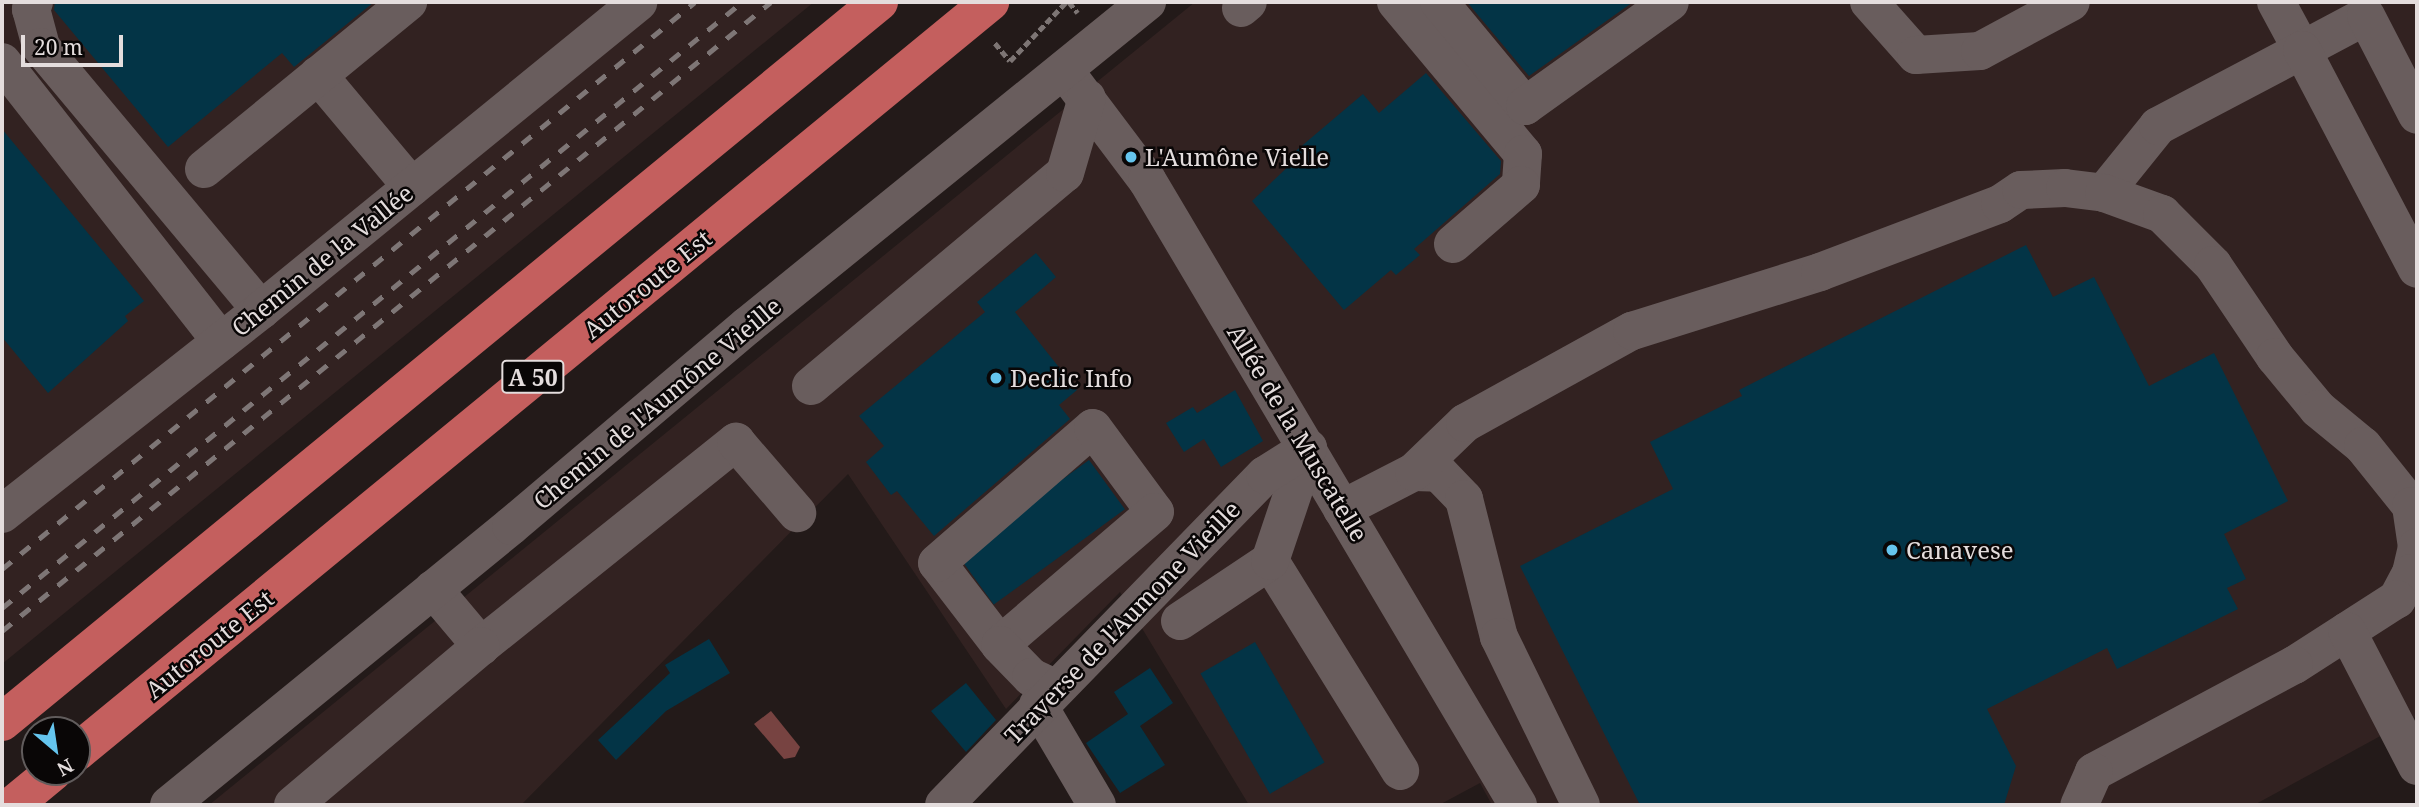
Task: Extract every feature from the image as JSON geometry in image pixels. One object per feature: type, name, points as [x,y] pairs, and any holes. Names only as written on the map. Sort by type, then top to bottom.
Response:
[{"type":"highway","name":"A 50","points":[[2,722],[880,2]]},
{"type":"highway","name":"Autoroute Est","points":[[91,740],[990,2]]},
{"type":"highway","points":[[13,805],[36,786]]},
{"type":"street","points":[[34,2],[31,9],[41,47],[261,310]]},
{"type":"street","points":[[204,169],[408,2]]},
{"type":"street","name":"Chemin de la Vallée","points":[[4,508],[261,310],[638,2]]},
{"type":"street","name":"Chemin de l'Aumône Vieille","points":[[169,805],[433,589],[747,326],[1076,84],[1147,2]]},
{"type":"street","points":[[1396,2],[1523,154],[1521,185],[1453,244]]},
{"type":"street","points":[[1439,2],[1525,106],[1670,2]]},
{"type":"street","points":[[1869,2],[1916,55],[1980,51],[2071,2]]},
{"type":"street","points":[[2276,2],[2417,269]]},
{"type":"street","points":[[2104,193],[2158,126],[2302,50],[2362,9],[2417,115]]},
{"type":"street","points":[[2,62],[221,341]]},
{"type":"street","points":[[318,75],[412,187]]},
{"type":"street","points":[[811,386],[1065,173],[1076,84]]},
{"type":"street","name":"Allée de la Muscatelle","points":[[1076,84],[1147,180],[1518,805]]},
{"type":"street","points":[[1342,509],[1414,472],[1465,423],[1632,331],[1820,272],[2000,204],[2021,190],[2065,188],[2104,193],[2162,214],[2179,228],[2213,265],[2275,357],[2318,409],[2410,488],[2417,547],[2411,573],[2397,599],[2294,665],[2094,772],[2079,805]]},
{"type":"street","points":[[1000,645],[1154,512],[1093,428],[937,563],[1000,645],[1047,696],[1097,805]]},
{"type":"street","points":[[294,805],[481,646],[736,442],[797,513]]},
{"type":"street","points":[[1180,621],[1270,561],[1308,448]]},
{"type":"street","name":"Traverse de l'Aumone Vieille","points":[[944,805],[1047,696],[1265,475],[1308,448]]},
{"type":"street","points":[[1414,472],[1439,473],[1464,499],[1499,637],[1581,805]]},
{"type":"street","points":[[1270,561],[1400,771]]},
{"type":"street","points":[[433,589],[481,646]]},
{"type":"street","points":[[2347,631],[2417,766]]},
{"type":"path","points":[[1010,61],[1066,2]]},
{"type":"shaded area","points":[[2,2],[814,2],[2,664]]},
{"type":"shaded area","points":[[1195,2],[2417,2],[2417,716],[2254,805],[1492,805],[1480,783],[1439,805],[1249,805],[1120,592],[1006,709],[848,474],[521,805],[209,805]]},
{"type":"shaded area","points":[[771,711],[800,747],[795,757],[784,759],[754,724]]},
{"type":"building","points":[[55,2],[374,2],[294,67],[282,53],[168,147],[54,10]]},
{"type":"building","points":[[1467,2],[1633,2],[1529,76]]},
{"type":"building","points":[[1426,73],[1501,161],[1500,174],[1414,249],[1420,255],[1396,275],[1391,270],[1344,310],[1252,201],[1295,160],[1291,155],[1363,94],[1379,113]]},
{"type":"building","points":[[2,129],[144,301],[125,316],[128,321],[48,393],[2,337]]},
{"type":"building","name":"Canavese","points":[[2026,245],[2053,297],[2094,277],[2149,386],[2214,353],[2288,501],[2224,534],[2246,579],[2227,588],[2238,609],[2117,669],[2107,648],[1987,709],[2016,766],[2004,805],[1640,805],[1520,566],[1673,489],[1650,442],[1742,396],[1739,390]]},
{"type":"building","points":[[1036,253],[1056,277],[1015,312],[1077,390],[1059,405],[1070,419],[934,536],[897,491],[891,495],[866,462],[884,446],[859,416],[985,312],[977,302]]},
{"type":"building","points":[[1235,390],[1263,441],[1221,467],[1204,439],[1184,452],[1166,423],[1193,407],[1197,413]]},
{"type":"building","points":[[1089,460],[1125,509],[994,605],[958,555]]},
{"type":"building","points":[[709,639],[730,673],[666,711],[616,760],[598,740],[670,673],[665,665]]},
{"type":"building","points":[[1255,642],[1324,762],[1270,794],[1200,674]]},
{"type":"building","points":[[1150,668],[1173,703],[1140,726],[1165,765],[1120,793],[1086,743],[1128,714],[1114,692]]},
{"type":"building","points":[[966,683],[996,720],[966,752],[931,711]]},
{"type":"railway","points":[[2,569],[695,2]]},
{"type":"railway","points":[[2,608],[742,2]]},
{"type":"railway","points":[[2,631],[771,2]]},
{"type":"place","name":"L'Aumône Vielle","points":[[1131,157]]},
{"type":"place","name":"Declic Info","points":[[996,378]]},
{"type":"place","name":"Canavese","points":[[1892,550]]}]
